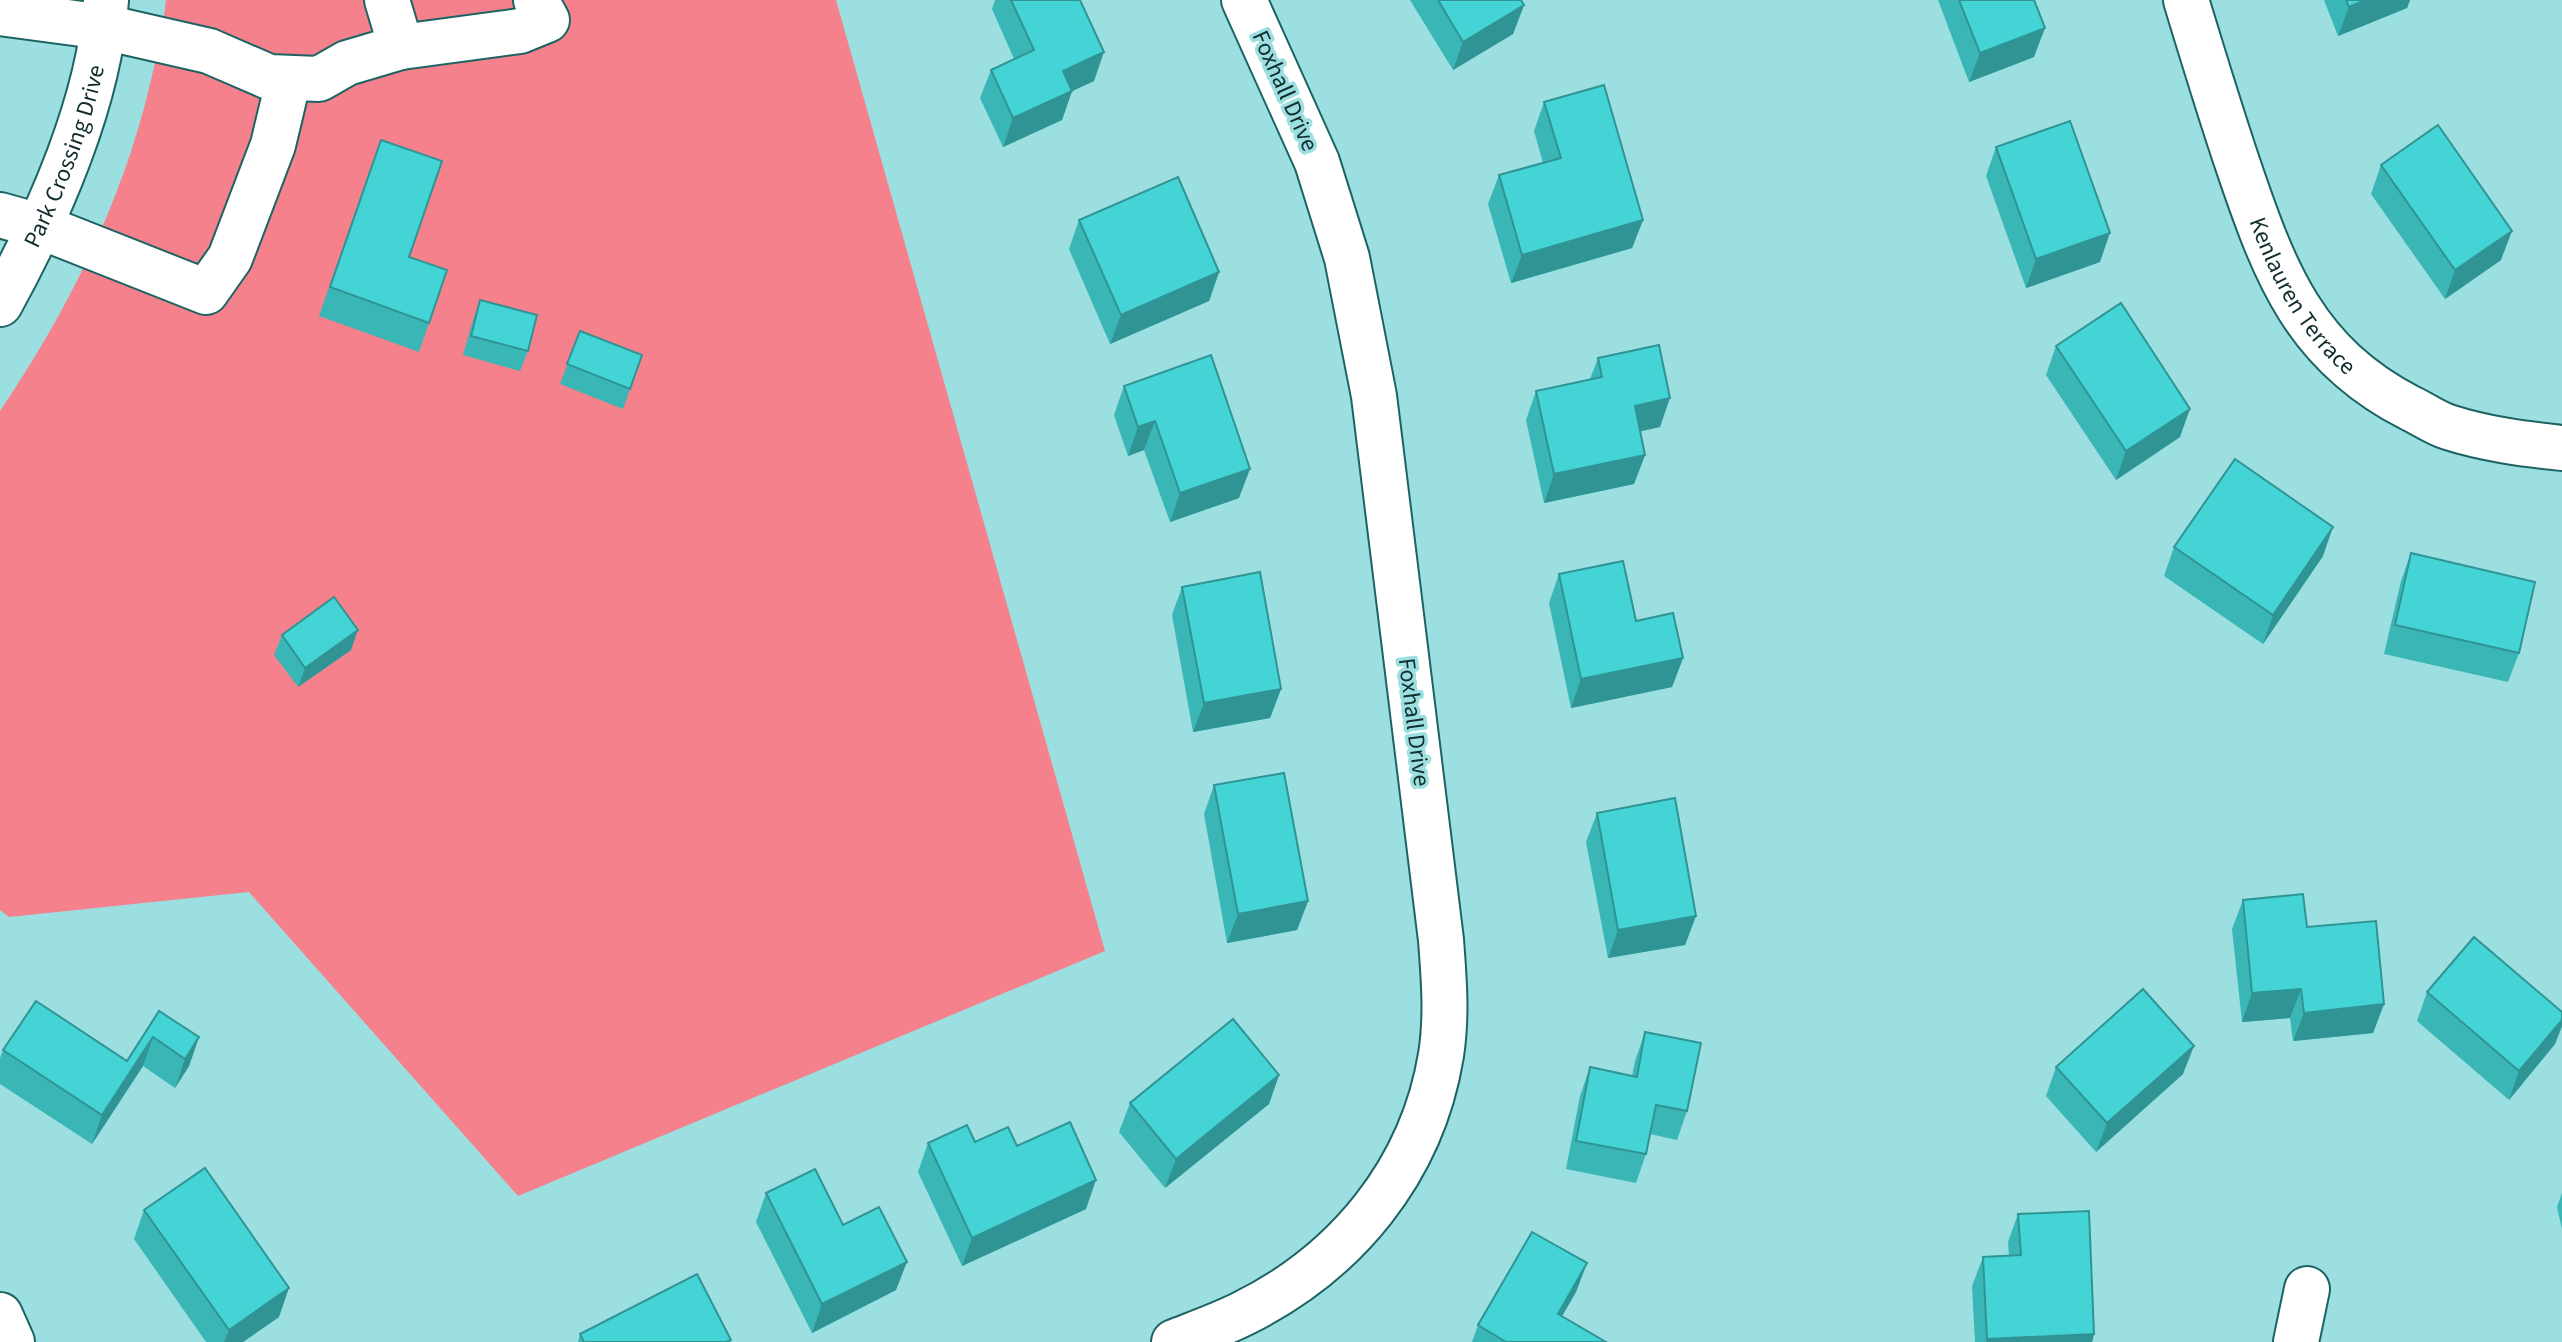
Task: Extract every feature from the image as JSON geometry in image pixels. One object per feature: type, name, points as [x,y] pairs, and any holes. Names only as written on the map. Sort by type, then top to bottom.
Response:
[{"type":"street","points":[[387,0],[401,47]]},
{"type":"street","name":"Foxhall Drive","points":[[1174,1342],[1249,1328],[1364,1223],[1412,1152],[1430,1101],[1441,1055],[1446,1005],[1441,940],[1374,396],[1349,272],[1317,162],[1244,0]]},
{"type":"street","name":"Kenlauren Terrace","points":[[2186,0],[2262,237],[2279,277],[2308,323],[2344,363],[2382,394],[2446,426],[2509,442],[2562,448]]},
{"type":"street","points":[[0,13],[105,14],[209,51],[269,77],[319,79],[347,63],[401,47],[520,31],[552,7]]},
{"type":"street","name":"Park Crossing Drive","points":[[0,304],[20,220],[83,115],[105,14]]},
{"type":"street","points":[[20,220],[206,292],[230,258],[273,145],[289,78]]},
{"type":"street","points":[[2296,1342],[2307,1289]]},
{"type":"street","points":[[0,1315],[12,1342]]},
{"type":"shaded area","points":[[166,0],[836,0],[1105,951],[518,1196],[249,892],[9,917],[0,910],[0,411],[70,295],[108,213],[138,128],[157,53]]},
{"type":"building","points":[[1011,0],[1080,0],[1104,52],[1063,71],[1072,91],[1013,118],[991,70],[1034,50]]},
{"type":"building","points":[[1438,0],[1521,0],[1524,5],[1463,42]]},
{"type":"building","points":[[1959,0],[2034,0],[2045,28],[1980,53]]},
{"type":"building","points":[[2346,0],[2365,0],[2349,7]]},
{"type":"building","points":[[1604,85],[1643,220],[1522,255],[1499,175],[1561,158],[1544,102]]},
{"type":"building","points":[[2070,121],[2110,233],[2036,259],[1996,147]]},
{"type":"building","points":[[2438,125],[2512,231],[2455,270],[2381,165]]},
{"type":"building","points":[[381,140],[442,161],[409,257],[447,270],[429,323],[330,287]]},
{"type":"building","points":[[1178,177],[1219,272],[1121,315],[1079,220]]},
{"type":"building","points":[[480,300],[537,315],[528,351],[471,336]]},
{"type":"building","points":[[2121,303],[2190,409],[2126,451],[2056,346]]},
{"type":"building","points":[[580,331],[642,355],[630,389],[567,364]]},
{"type":"building","points":[[1659,345],[1670,398],[1635,406],[1645,455],[1554,474],[1536,391],[1602,377],[1598,358]]},
{"type":"building","points":[[1211,355],[1250,469],[1180,493],[1155,421],[1138,427],[1124,386]]},
{"type":"building","points":[[2235,459],[2333,527],[2273,615],[2174,547]]},
{"type":"building","points":[[2411,553],[2535,582],[2519,653],[2395,625]]},
{"type":"building","points":[[1623,561],[1636,621],[1673,613],[1683,658],[1581,679],[1559,574]]},
{"type":"building","points":[[1260,572],[1281,689],[1204,703],[1182,587]]},
{"type":"building","points":[[334,597],[358,630],[305,668],[282,635]]},
{"type":"building","points":[[1284,773],[1308,901],[1238,914],[1214,785]]},
{"type":"building","points":[[1675,798],[1696,916],[1618,930],[1597,813]]},
{"type":"building","points":[[2303,894],[2307,927],[2376,921],[2384,1004],[2304,1013],[2301,989],[2252,993],[2243,900]]},
{"type":"building","points":[[2474,937],[2562,1012],[2562,1020],[2519,1071],[2427,992]]},
{"type":"building","points":[[2143,989],[2194,1046],[2107,1123],[2056,1067]]},
{"type":"building","points":[[36,1001],[127,1061],[159,1011],[199,1037],[185,1059],[153,1037],[102,1115],[3,1050]]},
{"type":"building","points":[[1233,1019],[1279,1075],[1176,1159],[1130,1103]]},
{"type":"building","points":[[1645,1032],[1701,1043],[1687,1111],[1656,1105],[1646,1154],[1576,1141],[1590,1067],[1637,1077]]},
{"type":"building","points":[[1070,1122],[1096,1180],[972,1238],[928,1143],[967,1125],[975,1142],[1008,1127],[1017,1146]]},
{"type":"building","points":[[205,1168],[289,1288],[229,1330],[144,1210]]},
{"type":"building","points":[[815,1169],[843,1225],[879,1207],[907,1262],[822,1304],[766,1193]]},
{"type":"building","points":[[2089,1211],[2094,1334],[1987,1339],[1983,1257],[2021,1255],[2018,1214]]},
{"type":"building","points":[[1532,1232],[1587,1263],[1558,1314],[1606,1342],[1506,1342],[1478,1325]]},
{"type":"building","points":[[697,1274],[731,1340],[584,1342],[580,1334]]}]
